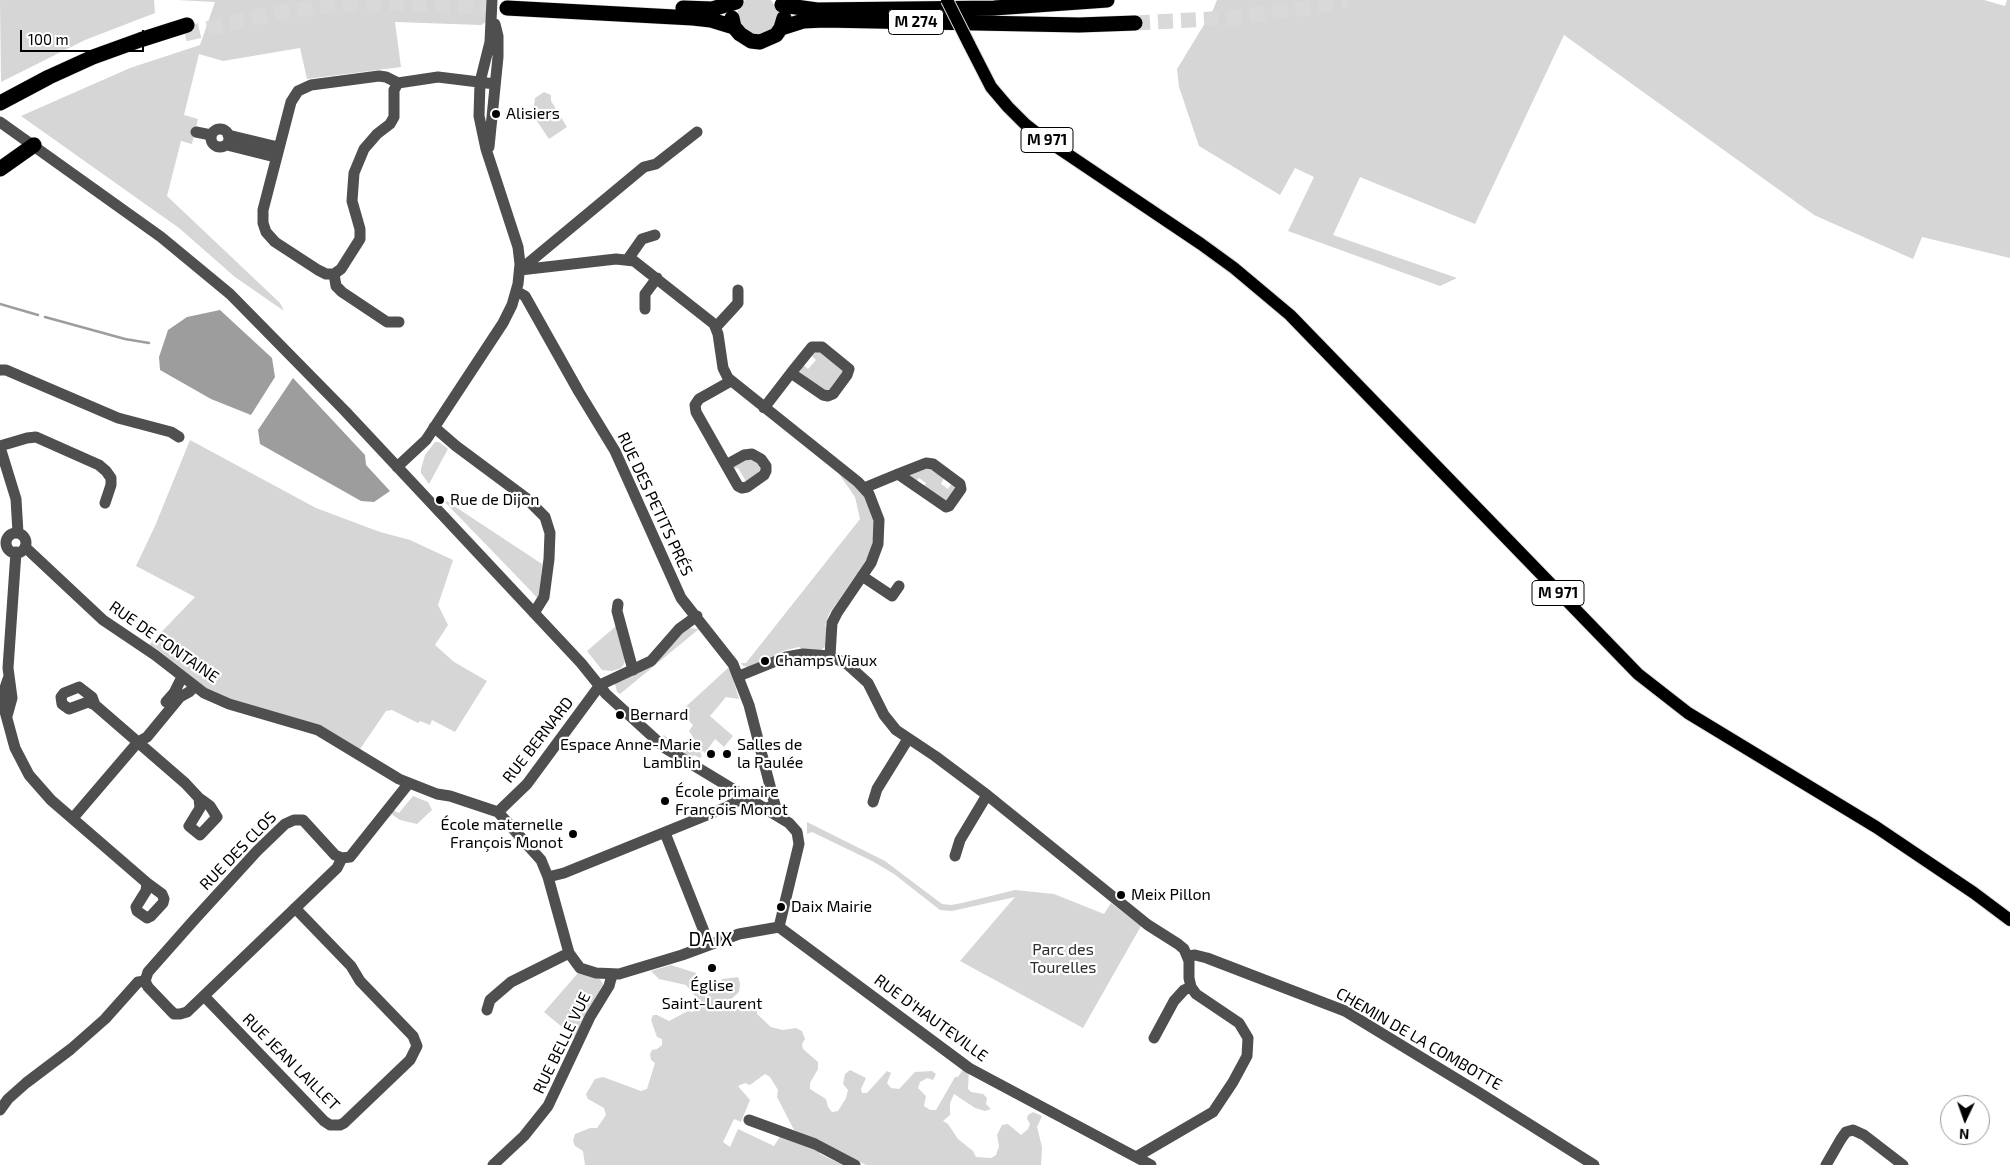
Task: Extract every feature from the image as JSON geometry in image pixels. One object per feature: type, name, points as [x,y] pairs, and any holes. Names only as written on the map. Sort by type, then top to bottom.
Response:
[{"type":"highway","name":"M 274","points":[[780,2],[805,10],[827,10],[994,8],[1107,0]]},
{"type":"highway","points":[[502,5],[707,9],[721,7],[736,1]]},
{"type":"highway","points":[[734,27],[732,14],[736,1]]},
{"type":"highway","points":[[502,5],[711,20],[734,27],[743,37],[755,42],[764,41],[772,37],[781,28],[784,14],[780,2]]},
{"type":"highway","name":"M 274","points":[[781,28],[803,21],[824,20],[1062,25],[1135,23]]},
{"type":"highway","points":[[0,103],[93,57],[186,29],[97,64],[52,85],[1,120]]},
{"type":"highway","points":[[0,169],[34,145]]},
{"type":"main road","name":"M 971","points":[[947,0],[991,87],[1025,124],[1221,258],[1290,315],[1638,674],[1688,713],[1876,828],[1974,893],[2010,920]]},
{"type":"street","points":[[397,467],[422,445],[503,323],[516,291],[520,270],[518,247],[483,138],[479,116],[480,82],[502,5]]},
{"type":"street","points":[[489,154],[502,5]]},
{"type":"street","points":[[398,82],[394,90],[394,117],[390,124],[377,134],[364,149],[354,173],[352,201],[360,229],[360,238],[341,269],[334,274],[326,274],[276,242],[266,232],[262,214],[291,102],[302,88],[321,83],[383,76],[398,82],[438,77],[495,84]]},
{"type":"street","points":[[1,120],[161,236],[203,270],[290,354],[534,613],[606,694],[665,748],[789,822],[797,832],[799,841],[779,927],[739,934],[626,973],[612,975],[580,968],[569,953],[548,877],[541,860],[498,812]]},
{"type":"street","points":[[196,132],[211,135],[214,130],[220,129],[226,131],[228,140],[277,152]]},
{"type":"street","points":[[520,270],[644,167],[656,164],[697,132]]},
{"type":"street","points":[[628,259],[642,239],[655,235]]},
{"type":"street","points":[[520,270],[628,259],[634,261],[712,321],[716,327],[723,368],[731,381],[869,494],[876,510],[879,531],[875,554],[832,623],[830,656]]},
{"type":"street","points":[[334,274],[336,286],[342,292],[388,322],[399,322]]},
{"type":"street","points":[[645,309],[645,294],[657,278]]},
{"type":"street","points":[[716,327],[738,302],[738,290]]},
{"type":"street","name":"RUE DES PETITS PRÉS","points":[[516,291],[525,296],[579,392],[615,450],[679,594],[734,664],[748,705],[775,804],[768,808]]},
{"type":"street","points":[[764,408],[791,373],[812,347],[822,347],[848,369],[847,375],[833,394],[828,396],[822,395],[791,373]]},
{"type":"street","points":[[0,370],[6,370],[118,418],[171,432],[180,437]]},
{"type":"street","points":[[726,465],[696,412],[695,405],[699,399],[731,381]]},
{"type":"street","points":[[434,427],[526,498],[541,512],[547,521],[551,539],[544,597],[534,613]]},
{"type":"street","points":[[105,504],[111,485],[111,478],[99,465],[36,438],[27,438],[0,446],[16,500],[18,533],[25,539],[20,550],[5,628],[8,679],[12,698],[7,716],[15,748],[30,775],[45,794],[147,883]]},
{"type":"street","points":[[864,488],[898,474],[930,463],[960,484],[961,489],[949,506],[946,507],[898,474]]},
{"type":"street","points":[[18,533],[10,536],[3,543],[10,550],[20,550]]},
{"type":"street","name":"RUE DE FONTAINE","points":[[20,550],[103,620],[155,655],[194,687],[229,704],[318,730],[364,759],[408,783],[498,812]]},
{"type":"street","points":[[862,576],[892,596],[899,586]]},
{"type":"street","points":[[618,604],[617,611],[633,670]]},
{"type":"street","points":[[600,685],[651,661],[679,629],[696,616]]},
{"type":"street","points":[[739,676],[794,655],[830,656],[846,664],[862,676],[888,721],[908,739],[935,756],[987,795],[1148,925],[1178,944],[1188,956],[1191,987],[1196,994],[1240,1023],[1248,1038],[1247,1056],[1228,1091],[1213,1112],[1136,1157]]},
{"type":"street","points":[[138,742],[140,733],[174,693],[182,677]]},
{"type":"street","name":"RUE BERNARD","points":[[498,812],[527,784],[600,685]]},
{"type":"street","points":[[73,818],[138,742],[146,737],[180,697],[190,692],[194,687]]},
{"type":"street","points":[[95,705],[185,783],[198,798]]},
{"type":"street","points":[[873,802],[878,788],[908,739]]},
{"type":"street","points":[[0,1110],[8,1099],[26,1083],[72,1049],[105,1019],[138,982],[145,981],[148,987],[174,1014],[184,1013],[337,868],[342,858],[353,854],[408,783]]},
{"type":"street","points":[[548,877],[564,873],[727,807],[742,798],[744,794]]},
{"type":"street","points":[[955,856],[960,840],[987,795]]},
{"type":"street","name":"RUE DES CLOS","points":[[145,981],[148,972],[194,920],[257,851],[290,821],[299,819],[306,823],[335,855],[342,858]]},
{"type":"street","points":[[665,833],[708,944]]},
{"type":"street","name":"RUE JEAN LAILLET","points":[[204,996],[330,1125],[344,1123],[410,1060],[417,1046],[413,1036],[360,981],[351,966],[296,908]]},
{"type":"street","name":"RUE D'HAUTEVILLE","points":[[779,927],[969,1068],[1151,1165]]},
{"type":"street","points":[[486,1010],[490,1000],[511,982],[569,953]]},
{"type":"street","name":"CHEMIN DE LA COMBOTTE","points":[[1188,956],[1195,955],[1207,958],[1345,1011],[1594,1165]]},
{"type":"street","name":"RUE BELLE VUE","points":[[493,1165],[524,1136],[548,1106],[590,1017],[609,986],[612,975]]},
{"type":"street","points":[[1154,1038],[1174,1001],[1184,990],[1191,987]]},
{"type":"street","points":[[749,1120],[814,1144],[856,1165]]},
{"type":"street","points":[[1826,1165],[1844,1134],[1853,1130],[1864,1135],[1903,1165]]},
{"type":"green space","points":[[0,0],[154,0],[155,13],[85,40],[1,82]]},
{"type":"green space","points":[[177,0],[486,0],[486,22],[481,25],[395,22],[401,67],[307,79],[300,48],[223,61],[199,54],[184,115],[198,119],[192,144],[181,141],[167,196],[280,303],[284,311],[235,277],[179,228],[21,116],[130,68],[200,45],[215,2]]},
{"type":"green space","points":[[745,0],[771,0],[779,13],[776,26],[759,37],[742,29],[738,10]]},
{"type":"green space","points":[[1217,0],[1984,0],[2005,6],[2007,0],[2010,0],[2010,258],[1922,237],[1913,259],[1814,215],[1564,35],[1475,224],[1360,177],[1333,235],[1457,278],[1440,286],[1288,231],[1314,177],[1295,168],[1280,195],[1199,146],[1179,87],[1177,69],[1213,10]]},
{"type":"green space","points":[[544,92],[551,95],[551,101],[567,127],[549,139],[533,115],[535,98]]},
{"type":"green space","points":[[819,350],[844,370],[831,390],[826,392],[800,372],[802,364],[808,369],[816,360],[810,354]]},
{"type":"green space","points":[[190,440],[316,508],[380,532],[410,540],[453,560],[438,605],[448,625],[435,645],[454,662],[487,681],[455,732],[432,720],[430,725],[420,721],[418,723],[392,710],[386,711],[358,752],[207,690],[157,649],[149,645],[195,597],[136,566],[155,526]]},
{"type":"green space","points":[[435,442],[439,442],[448,449],[429,484],[421,473],[421,469],[425,455]]},
{"type":"green space","points":[[743,458],[759,462],[761,471],[747,483],[738,468],[732,469]]},
{"type":"green space","points":[[926,466],[944,478],[941,484],[948,489],[952,483],[957,487],[945,502],[923,488],[926,483],[919,478],[915,483],[908,475]]},
{"type":"green space","points":[[839,474],[858,487],[871,507],[875,528],[870,555],[829,614],[825,626],[828,628],[826,646],[821,650],[802,649],[799,647],[786,650],[749,667],[743,666],[741,663],[746,663],[860,519],[855,497]]},
{"type":"green space","points":[[439,496],[542,564],[539,600],[528,588]]},
{"type":"green space","points":[[616,626],[625,659],[624,664],[621,668],[612,671],[602,670],[587,651]]},
{"type":"green space","points":[[688,628],[699,629],[620,694],[617,692],[615,684]]},
{"type":"green space","points":[[728,668],[739,699],[726,697],[710,716],[733,736],[724,747],[715,739],[705,753],[703,751],[700,752],[702,756],[700,758],[694,755],[692,758],[673,747],[663,736],[672,743],[677,739],[688,749],[696,742],[689,731],[693,725],[680,712]]},
{"type":"green space","points":[[413,796],[428,802],[432,810],[417,824],[400,820],[390,813],[393,810],[399,813]]},
{"type":"green space","name":"Parc des Tourelles","points":[[807,822],[885,861],[942,904],[962,903],[1015,890],[1054,894],[1104,914],[1111,903],[1141,926],[1083,1028],[960,961],[1015,897],[952,911],[940,910],[894,874],[872,861],[812,832],[807,834]]},
{"type":"green space","points":[[671,965],[696,973],[705,987],[713,988],[719,986],[722,979],[738,977],[740,984],[739,992],[729,1001],[740,1009],[753,1000],[757,1006],[757,1014],[771,1027],[783,1030],[796,1028],[802,1031],[805,1039],[802,1044],[803,1049],[818,1062],[818,1069],[810,1083],[810,1089],[826,1099],[828,1107],[832,1112],[838,1111],[846,1098],[848,1090],[843,1084],[845,1074],[850,1070],[866,1078],[861,1089],[862,1093],[867,1093],[887,1071],[891,1073],[887,1083],[891,1088],[899,1089],[915,1072],[932,1071],[936,1074],[933,1080],[927,1078],[920,1082],[918,1088],[926,1096],[924,1106],[930,1110],[936,1110],[955,1077],[958,1077],[964,1068],[969,1071],[968,1089],[971,1092],[983,1094],[987,1098],[986,1104],[991,1109],[985,1111],[975,1108],[954,1094],[950,1103],[950,1115],[943,1121],[948,1124],[958,1139],[973,1151],[976,1157],[991,1158],[996,1155],[999,1146],[997,1135],[1002,1125],[1008,1124],[1021,1135],[1028,1129],[1030,1124],[1027,1119],[1028,1115],[1033,1112],[1042,1116],[1037,1127],[1042,1147],[1041,1165],[866,1165],[794,1130],[777,1097],[778,1090],[770,1077],[765,1074],[750,1085],[745,1083],[738,1086],[750,1100],[741,1122],[734,1119],[723,1142],[730,1147],[738,1129],[774,1146],[783,1132],[819,1149],[820,1154],[843,1165],[585,1165],[583,1151],[575,1146],[573,1141],[575,1134],[590,1128],[597,1128],[606,1115],[604,1108],[588,1099],[586,1094],[595,1079],[603,1077],[641,1091],[647,1089],[655,1063],[651,1060],[650,1054],[652,1050],[662,1045],[662,1039],[657,1037],[651,1020],[653,1015],[669,1021],[688,1011],[692,1012],[700,1009],[702,1004],[686,985],[659,979],[651,971]]},
{"type":"green space","points":[[578,973],[600,979],[603,984],[574,1037],[544,1012]]},
{"type":"shaded area","points":[[220,310],[272,358],[275,377],[251,415],[211,399],[160,370],[159,357],[168,330],[187,317]]},
{"type":"shaded area","points":[[293,378],[365,455],[366,465],[390,491],[374,502],[361,501],[260,444],[258,430]]},
{"type":"waterway","points":[[0,304],[38,315]]},
{"type":"waterway","points":[[45,317],[125,339],[149,343]]},
{"type":"tunnel","points":[[1135,23],[1230,18],[1302,9],[1347,0]]},
{"type":"tunnel","points":[[185,34],[275,13],[335,5],[392,3],[507,8]]},
{"type":"place","name":"Alisiers","points":[[496,114]]},
{"type":"place","name":"Rue de Dijon","points":[[440,500]]},
{"type":"place","name":"Champs Viaux","points":[[765,661]]},
{"type":"place","name":"Bernard","points":[[620,715]]},
{"type":"place","name":"Espace Anne-Marie Lamblin","points":[[711,754]]},
{"type":"place","name":"Salles de la Paulée","points":[[727,754]]},
{"type":"place","name":"École primaire François Monot","points":[[665,801]]},
{"type":"place","name":"École maternelle François Monot","points":[[573,834]]},
{"type":"place","name":"Meix Pillon","points":[[1121,895]]},
{"type":"place","name":"Daix Mairie","points":[[781,907]]},
{"type":"place","name":"Église Saint-Laurent","points":[[712,968]]},
{"type":"district","name":"DAIX","points":[[711,940]]}]
